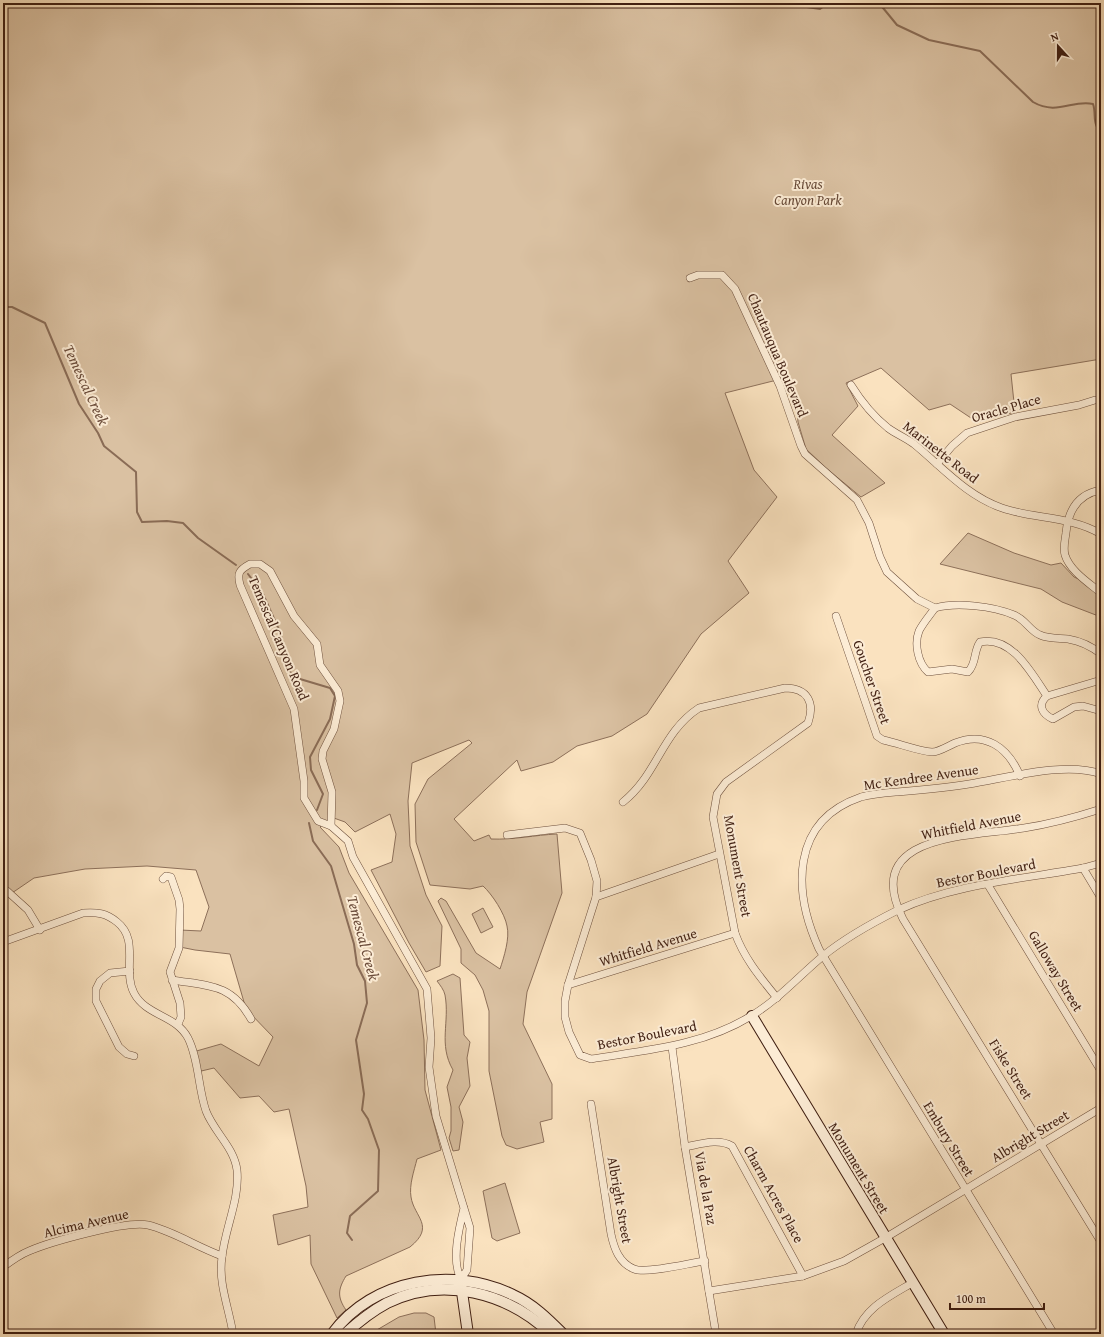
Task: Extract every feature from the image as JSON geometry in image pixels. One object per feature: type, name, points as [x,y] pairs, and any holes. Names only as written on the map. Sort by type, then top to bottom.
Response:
[{"type":"main road","name":"Monument Street","points":[[752,1016],[944,1334]]},
{"type":"main road","points":[[332,1334],[358,1309],[385,1293],[415,1282],[444,1279],[461,1279],[486,1284],[515,1295],[544,1315],[563,1334]]},
{"type":"main road","name":"Temescal Canyon Road","points":[[461,1279],[468,1334]]},
{"type":"main road","points":[[345,1334],[368,1315],[387,1303],[406,1295],[423,1291],[449,1289],[462,1290],[502,1300],[533,1318],[551,1334]]},
{"type":"street","name":"Chautauqua Boulevard","points":[[690,278],[698,275],[722,275],[732,285],[780,386],[805,454],[857,500],[869,524],[880,557],[887,572],[917,599],[935,608]]},
{"type":"street","name":"Marinette Road","points":[[851,385],[869,409],[888,428],[912,443],[960,485],[1000,507],[1021,514],[1067,521],[1101,534]]},
{"type":"street","name":"Oracle Place","points":[[937,464],[952,446],[967,433],[1016,417],[1078,405],[1095,400]]},
{"type":"street","points":[[1101,490],[1083,496],[1075,504],[1067,521],[1064,545],[1066,556],[1078,573],[1101,593]]},
{"type":"street","name":"Temescal Canyon Road","points":[[331,826],[332,792],[322,759],[323,751],[334,729],[340,701],[338,691],[320,665],[317,644],[294,616],[270,571],[260,564],[250,564],[240,569],[238,574],[240,585],[294,709],[304,781],[304,798],[318,820],[331,826],[348,841],[353,856],[425,983],[430,1012],[431,1038],[429,1067],[436,1116],[464,1208],[470,1228],[468,1270],[461,1279],[456,1270],[459,1226],[464,1208]]},
{"type":"street","points":[[1047,696],[1021,659],[998,642],[988,640],[980,642],[976,648],[974,667],[968,672],[952,669],[928,672],[923,668],[920,661],[917,641],[919,631],[935,608],[948,604],[965,605],[1014,615],[1025,621],[1040,635],[1081,642],[1092,647],[1101,654]]},
{"type":"street","name":"Goucher Street","points":[[836,616],[877,736],[884,740],[932,752],[963,740],[976,738],[990,741],[1002,749],[1015,763],[1020,776]]},
{"type":"street","points":[[1101,680],[1047,696],[1043,700],[1042,711],[1046,716],[1053,719],[1074,707],[1083,706],[1101,711]]},
{"type":"street","name":"Monument Street","points":[[622,802],[636,792],[645,780],[670,736],[688,716],[699,708],[785,688],[796,688],[805,694],[811,704],[811,714],[808,723],[726,782],[717,794],[713,817],[735,933],[741,950],[777,998]]},
{"type":"street","name":"Mc Kendree Avenue","points":[[823,956],[811,932],[804,909],[801,878],[803,863],[810,838],[821,820],[839,807],[862,797],[960,785],[1074,768],[1090,770],[1101,774]]},
{"type":"street","name":"Whitfield Avenue","points":[[898,910],[893,892],[892,880],[898,864],[912,850],[979,834],[1025,828],[1081,816],[1101,808]]},
{"type":"street","name":"Bestor Boulevard","points":[[507,835],[565,828],[580,833],[596,876],[596,897],[568,985],[565,1017],[580,1055],[584,1058],[592,1059],[672,1047],[712,1036],[752,1016],[777,998],[823,956],[861,930],[898,910],[950,892],[1083,868],[1101,863]]},
{"type":"street","points":[[596,897],[719,854]]},
{"type":"street","points":[[1083,868],[1101,898]]},
{"type":"street","points":[[163,879],[166,876],[170,877],[179,900],[180,938],[170,972],[180,1003],[180,1017],[178,1024]]},
{"type":"street","name":"Galloway Street","points":[[988,885],[1101,1071]]},
{"type":"street","points":[[7,891],[28,910],[40,930]]},
{"type":"street","name":"Fiske Street","points":[[898,910],[1101,1242]]},
{"type":"street","points":[[3,942],[40,930],[83,913],[103,913],[121,925],[128,935],[130,945],[130,971],[133,991],[140,1003],[159,1016],[178,1024],[192,1048],[207,1113],[227,1146],[236,1169],[234,1200],[222,1256],[222,1282],[233,1334]]},
{"type":"street","name":"Whitfield Avenue","points":[[568,985],[735,933]]},
{"type":"street","name":"Embury Street","points":[[823,956],[1054,1334]]},
{"type":"street","points":[[130,971],[110,974],[100,981],[96,989],[96,1001],[119,1047],[127,1054],[134,1056]]},
{"type":"street","points":[[172,980],[221,988],[233,996],[244,1007],[251,1019]]},
{"type":"street","name":"Via de la Paz","points":[[672,1047],[685,1146],[716,1334]]},
{"type":"street","name":"Albright Street","points":[[591,1104],[613,1245],[621,1260],[634,1269],[647,1270],[705,1261]]},
{"type":"street","name":"Albright Street","points":[[709,1291],[803,1276],[844,1261],[885,1238],[1101,1108]]},
{"type":"street","name":"Charm Acres Place","points":[[685,1146],[716,1142],[726,1143],[732,1146],[803,1276]]},
{"type":"street","name":"Alcima Avenue","points":[[3,1267],[13,1259],[44,1246],[133,1224],[146,1224],[158,1228],[222,1256]]},
{"type":"street","points":[[856,1334],[861,1321],[865,1316],[882,1301],[912,1283]]},
{"type":"green space","name":"Rivas Canyon Park","points":[[3,3],[1101,3],[1101,359],[1011,374],[1015,412],[977,422],[950,404],[929,410],[881,368],[846,383],[858,406],[832,435],[885,483],[861,497],[806,449],[798,422],[797,409],[781,379],[725,393],[754,470],[777,497],[728,561],[749,593],[701,634],[647,714],[612,736],[577,746],[553,762],[521,771],[517,760],[454,819],[474,841],[489,835],[491,839],[499,839],[557,834],[562,893],[527,992],[523,1024],[552,1084],[552,1119],[540,1122],[544,1142],[517,1149],[506,1145],[502,1136],[489,1071],[489,1011],[483,990],[475,975],[461,963],[461,949],[438,901],[441,898],[446,901],[476,953],[500,969],[508,936],[504,916],[494,899],[483,886],[470,889],[430,885],[416,842],[415,804],[428,779],[472,743],[469,740],[412,763],[408,801],[410,846],[426,895],[442,926],[440,966],[426,972],[371,870],[392,862],[396,834],[390,814],[355,832],[345,822],[331,817],[320,827],[339,847],[349,873],[418,990],[424,1040],[425,1090],[441,1150],[417,1159],[413,1173],[411,1197],[423,1227],[422,1233],[418,1240],[410,1247],[346,1276],[341,1285],[340,1297],[346,1310],[337,1318],[311,1264],[310,1235],[278,1245],[273,1215],[308,1207],[306,1186],[289,1109],[274,1112],[259,1096],[240,1098],[214,1068],[197,1072],[193,1052],[221,1044],[259,1066],[273,1037],[246,1009],[230,954],[180,947],[180,930],[201,931],[209,907],[196,870],[147,866],[85,869],[34,878],[12,893],[3,885]]},
{"type":"green space","points":[[968,533],[1014,553],[1051,565],[1061,563],[1074,577],[1101,589],[1101,617],[1062,602],[1041,589],[940,564]]},
{"type":"green space","points":[[483,908],[493,927],[481,933],[472,914]]},
{"type":"green space","points":[[453,974],[460,978],[464,1035],[470,1042],[467,1058],[470,1086],[459,1107],[463,1122],[459,1150],[453,1151],[449,1138],[451,1131],[451,1107],[447,1087],[453,1070],[446,1051],[445,1042],[445,995],[443,989],[437,981]]},
{"type":"green space","points":[[505,1183],[520,1233],[497,1241],[492,1238],[483,1191]]},
{"type":"green space","points":[[414,1313],[426,1313],[434,1317],[436,1334],[370,1334],[399,1317]]},
{"type":"waterway","points":[[743,3],[744,5],[753,3]]},
{"type":"waterway","points":[[774,3],[778,7],[787,4],[820,9],[828,3]]},
{"type":"waterway","points":[[879,3],[897,25],[929,40],[980,51],[1033,102],[1050,108],[1086,103],[1093,104],[1096,124],[1097,127],[1101,128]]},
{"type":"waterway","name":"Temescal Creek","points":[[3,307],[12,307],[45,323],[79,404],[98,433],[104,446],[136,472],[137,512],[142,522],[167,521],[183,523],[198,538],[236,565]]},
{"type":"waterway","name":"Temescal Creek","points":[[248,574],[263,594],[280,632],[290,672],[300,679],[330,688],[335,696],[330,719],[310,757],[311,770],[323,794],[317,810]]},
{"type":"waterway","name":"Temescal Creek","points":[[309,823],[313,841],[331,866],[354,944],[357,965],[365,981],[367,1003],[356,1040],[364,1094],[362,1110],[368,1119],[379,1150],[378,1191],[350,1216],[347,1233],[352,1240]]}]
